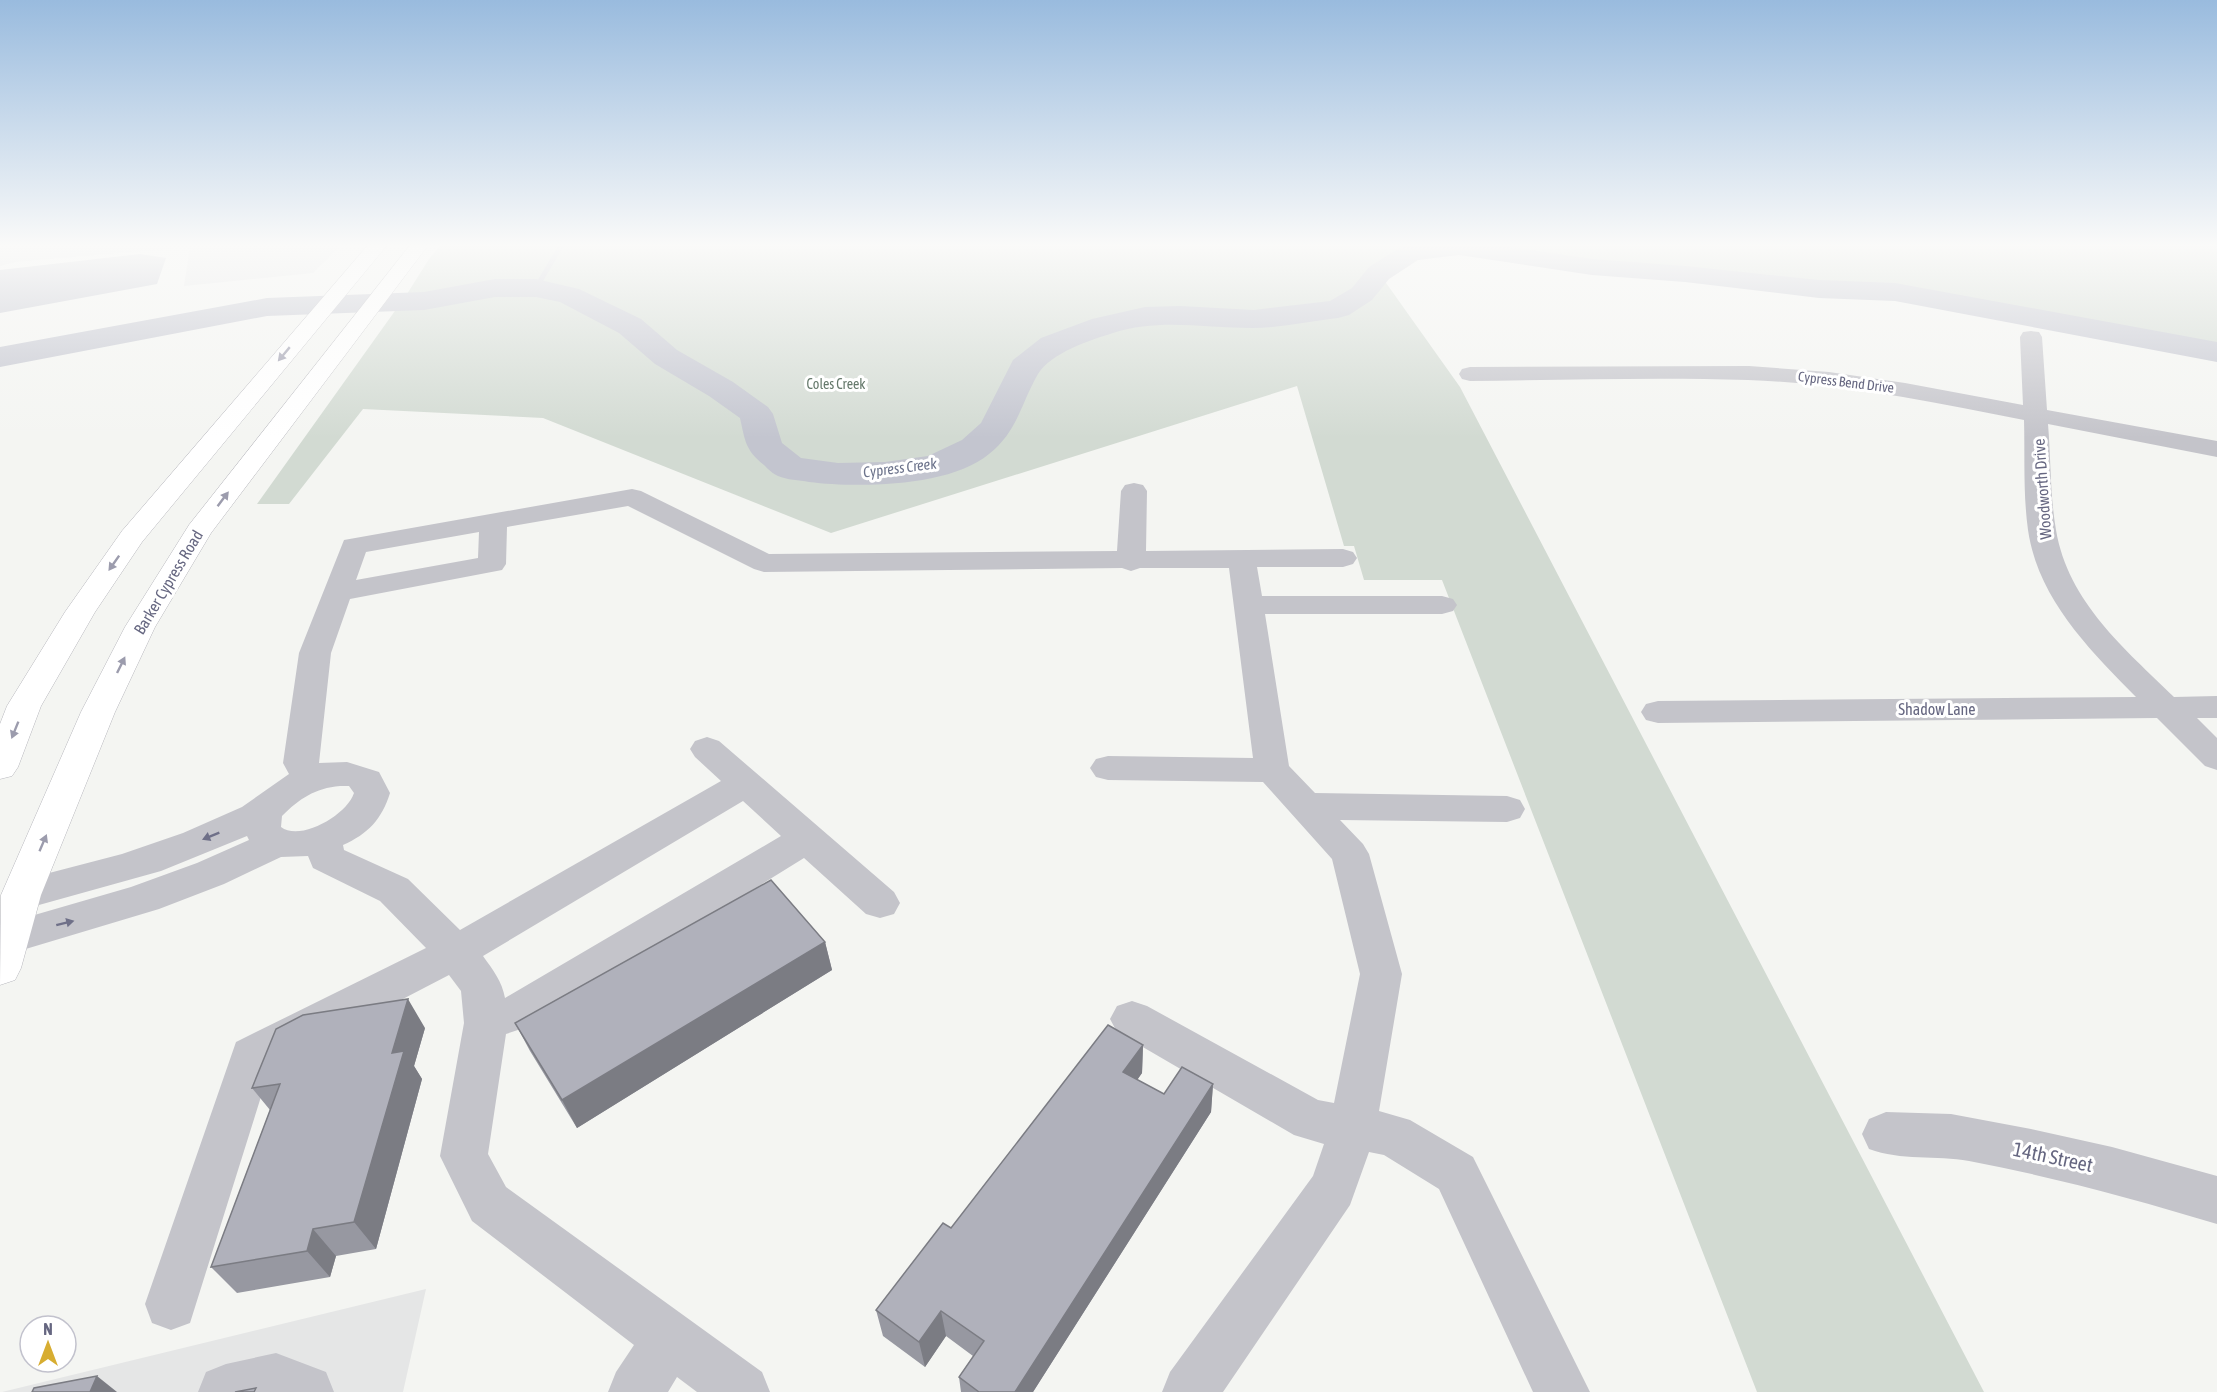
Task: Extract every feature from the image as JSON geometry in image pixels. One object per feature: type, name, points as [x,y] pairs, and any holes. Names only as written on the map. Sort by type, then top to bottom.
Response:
[{"type":"main road","points":[[0,767],[24,706],[80,612],[132,537],[322,309]]},
{"type":"main road","name":"Barker Cypress Road","points":[[6,928],[98,712],[140,627],[199,531],[369,309]]},
{"type":"main road","points":[[132,537],[199,531]]},
{"type":"street","name":"Woodworth Drive","points":[[2031,337],[2042,530],[2049,558],[2059,583],[2076,611],[2106,647],[2217,758]]},
{"type":"street","name":"Cypress Bend Drive","points":[[1470,374],[1709,372],[1786,375],[1905,390],[2217,449]]},
{"type":"street","points":[[1131,562],[1134,490]]},
{"type":"street","points":[[310,779],[301,763],[315,653],[354,546],[632,497],[764,563],[1131,562],[1343,558]]},
{"type":"street","points":[[337,592],[492,564],[493,521]]},
{"type":"street","points":[[1190,1392],[1333,1189],[1353,1128],[1381,974],[1350,854],[1272,770],[1242,561]]},
{"type":"street","points":[[1248,605],[1442,605]]},
{"type":"street","name":"Shadow Lane","points":[[1658,711],[2217,707]]},
{"type":"street","points":[[707,749],[880,903]]},
{"type":"street","points":[[1108,768],[1272,770]]},
{"type":"street","points":[[6,928],[88,918],[167,892],[235,864],[270,827],[275,798],[310,779],[329,774],[353,775],[361,777],[369,784],[372,794],[368,806],[358,819],[323,839],[290,845],[270,827]]},
{"type":"street","points":[[171,1304],[252,1056],[456,952],[746,783]]},
{"type":"street","points":[[1306,806],[1507,809]]},
{"type":"street","points":[[486,1023],[518,1012],[807,838]]},
{"type":"street","points":[[323,839],[327,858],[394,890],[456,952],[482,987],[486,1023],[464,1156],[489,1204],[742,1392]]},
{"type":"street","points":[[1132,1019],[1310,1120],[1393,1135],[1456,1173],[1562,1392]]},
{"type":"street","name":"14th Street","points":[[1886,1134],[1951,1136],[2031,1151],[2112,1170],[2217,1200]]},
{"type":"street","points":[[636,1392],[670,1338]]},
{"type":"street","points":[[226,1392],[276,1381],[306,1392]]},
{"type":"shaded area","points":[[0,309],[22,309],[0,313]]},
{"type":"shaded area","points":[[426,1289],[403,1392],[2,1392]]},
{"type":"green space","name":"Coles Creek","points":[[396,309],[1405,309],[1460,387],[1984,1392],[1757,1392],[1442,580],[1364,580],[1354,546],[1344,546],[1297,386],[831,533],[543,418],[363,409],[289,504],[257,504]]},
{"type":"green space","points":[[1986,309],[2217,309],[2217,352]]},
{"type":"building","points":[[771,880],[825,942],[562,1100],[515,1023]]},
{"type":"building","points":[[408,999],[392,1053],[404,1051],[354,1222],[313,1229],[307,1251],[211,1267],[280,1084],[252,1088],[276,1029],[303,1015]]},
{"type":"building","points":[[1108,1025],[1143,1045],[1123,1072],[1164,1094],[1182,1067],[1213,1084],[1015,1392],[979,1392],[959,1377],[984,1341],[941,1311],[919,1342],[876,1310],[943,1223],[951,1228]]},
{"type":"building","points":[[97,1376],[90,1392],[32,1392],[34,1388]]},
{"type":"building","points":[[256,1388],[254,1392],[235,1392]]},
{"type":"waterway","name":"Cypress Creek","points":[[0,357],[257,309]]},
{"type":"waterway","name":"Cypress Creek","points":[[593,309],[630,326],[666,357],[721,389],[756,414],[765,448],[790,468],[838,474],[885,473],[936,466],[975,448],[996,428],[1025,367],[1052,345],[1103,326],[1145,316],[1180,315],[1254,319],[1338,309]]},
{"type":"waterway","name":"Cypress Creek","points":[[1986,309],[2217,352]]}]
